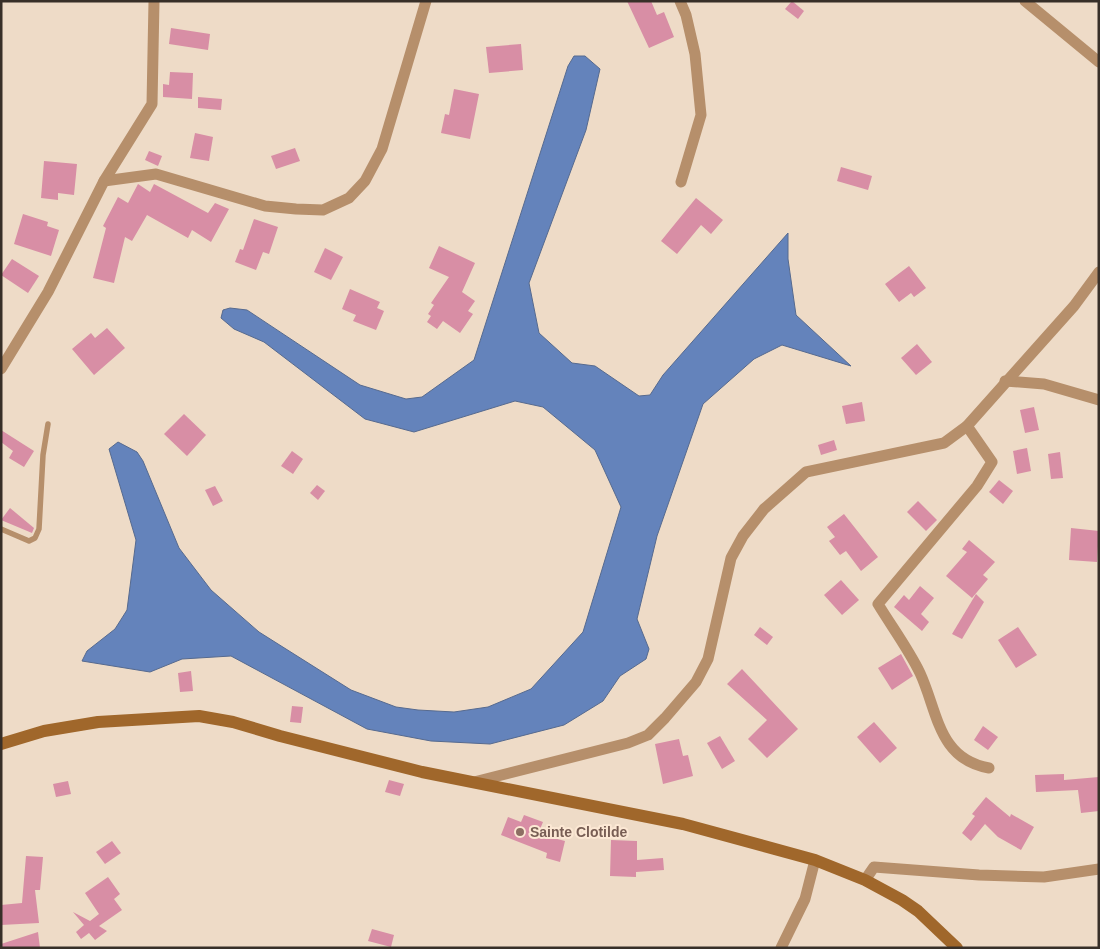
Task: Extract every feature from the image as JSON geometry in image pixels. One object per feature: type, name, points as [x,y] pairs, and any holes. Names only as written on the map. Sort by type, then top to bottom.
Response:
[{"type":"street","points":[[1,369],[48,292],[104,181],[152,104],[154,1]]},
{"type":"street","points":[[104,181],[156,174],[265,206],[296,209],[323,210],[349,198],[365,181],[382,149],[426,1]]},
{"type":"street","points":[[680,1],[686,15],[695,54],[701,115],[681,182]]},
{"type":"street","points":[[1025,1],[1099,62]]},
{"type":"street","points":[[474,782],[628,743],[648,735],[703,672],[708,659],[731,558],[743,536],[764,510],[806,472],[944,443],[966,426],[1074,306],[1099,272]]},
{"type":"street","points":[[1005,381],[1044,384],[1099,400]]},
{"type":"street","points":[[966,426],[992,462],[977,486],[878,604],[919,672],[948,745],[976,766],[990,768]]},
{"type":"street","points":[[1,744],[44,732],[98,722],[199,716],[233,722],[327,748],[474,782],[683,824],[815,860],[865,880],[902,900],[918,911],[957,948]]},
{"type":"street","points":[[781,948],[805,899],[815,860]]},
{"type":"street","points":[[865,880],[874,867],[979,875],[1044,877],[1099,869]]},
{"type":"lane","points":[[1,529],[29,541],[35,538],[39,529],[43,454],[48,424]]},
{"type":"water","points":[[574,56],[585,56],[600,69],[586,130],[529,283],[539,333],[572,363],[595,366],[639,396],[650,395],[663,375],[788,233],[788,259],[796,315],[851,366],[782,345],[754,359],[703,404],[657,536],[637,619],[649,649],[646,659],[620,676],[603,701],[564,725],[490,744],[431,741],[367,729],[231,656],[182,659],[150,672],[82,661],[87,651],[115,629],[127,610],[136,540],[109,449],[118,442],[137,452],[143,461],[179,548],[211,590],[259,632],[351,690],[396,707],[418,710],[454,712],[488,707],[531,689],[583,632],[621,507],[595,450],[543,407],[515,401],[414,432],[365,419],[264,342],[234,329],[221,318],[223,310],[230,308],[247,310],[360,385],[406,399],[422,397],[474,360],[568,66]]},
{"type":"building","points":[[627,1],[651,1],[657,15],[664,12],[674,37],[649,48]]},
{"type":"building","points":[[792,1],[804,11],[798,19],[785,9]]},
{"type":"building","points":[[171,28],[210,34],[208,50],[169,44]]},
{"type":"building","points":[[521,44],[523,70],[489,73],[486,47]]},
{"type":"building","points":[[170,72],[193,73],[192,99],[163,97],[163,84],[169,85]]},
{"type":"building","points":[[454,89],[479,94],[470,139],[441,133],[445,114],[449,115]]},
{"type":"building","points":[[198,97],[222,99],[221,110],[198,108]]},
{"type":"building","points":[[195,133],[213,137],[209,161],[190,158]]},
{"type":"building","points":[[295,148],[300,161],[276,169],[271,156]]},
{"type":"building","points":[[149,151],[162,156],[158,166],[145,160]]},
{"type":"building","points":[[44,161],[77,164],[74,195],[58,193],[58,200],[41,198]]},
{"type":"building","points":[[841,167],[872,176],[868,190],[837,181]]},
{"type":"building","points":[[138,184],[150,192],[154,184],[208,213],[215,203],[229,209],[211,242],[192,230],[188,238],[147,215],[132,241],[125,237],[114,283],[93,278],[106,228],[103,226],[118,197],[128,203]]},
{"type":"building","points":[[696,198],[723,220],[711,234],[701,225],[677,254],[661,241]]},
{"type":"building","points":[[23,214],[48,222],[47,226],[59,230],[51,256],[14,244]]},
{"type":"building","points":[[254,219],[278,227],[269,254],[263,252],[256,270],[235,262],[240,249],[243,250]]},
{"type":"building","points":[[439,246],[475,263],[462,292],[475,301],[468,311],[473,314],[460,333],[443,321],[437,329],[427,322],[431,316],[428,314],[434,305],[431,303],[449,277],[429,268]]},
{"type":"building","points":[[325,248],[343,257],[331,280],[314,272]]},
{"type":"building","points":[[12,259],[39,276],[28,293],[1,275]]},
{"type":"building","points":[[909,266],[926,288],[914,297],[911,293],[899,302],[885,284]]},
{"type":"building","points":[[350,289],[380,302],[377,308],[384,311],[376,330],[353,321],[356,315],[342,309]]},
{"type":"building","points":[[107,328],[125,348],[94,375],[72,349],[91,333],[95,338]]},
{"type":"building","points":[[917,344],[932,362],[916,375],[901,358]]},
{"type":"building","points":[[862,402],[865,421],[846,424],[842,406]]},
{"type":"building","points":[[1034,407],[1039,430],[1025,433],[1020,410]]},
{"type":"building","points":[[184,414],[206,435],[187,456],[164,434]]},
{"type":"building","points":[[1,430],[34,451],[24,467],[9,458],[13,451],[1,442]]},
{"type":"building","points":[[834,440],[837,450],[821,455],[818,445]]},
{"type":"building","points":[[1027,448],[1031,471],[1017,474],[1013,451]]},
{"type":"building","points":[[292,451],[303,459],[293,474],[281,466]]},
{"type":"building","points":[[1060,452],[1063,478],[1051,479],[1048,454]]},
{"type":"building","points":[[999,480],[1013,491],[1003,504],[989,492]]},
{"type":"building","points":[[317,485],[325,491],[318,500],[310,493]]},
{"type":"building","points":[[215,486],[223,501],[213,506],[205,490]]},
{"type":"building","points":[[918,501],[937,520],[926,531],[907,512]]},
{"type":"building","points":[[10,508],[34,528],[32,533],[1,520]]},
{"type":"building","points":[[844,514],[878,557],[861,571],[846,551],[840,555],[829,541],[835,537],[827,527]]},
{"type":"building","points":[[1071,528],[1099,531],[1097,562],[1069,560]]},
{"type":"building","points":[[969,540],[995,562],[983,575],[988,579],[972,598],[946,576],[967,552],[962,549]]},
{"type":"building","points":[[841,580],[859,600],[842,615],[824,595]]},
{"type":"building","points":[[920,586],[934,598],[921,614],[929,622],[922,631],[894,607],[904,595],[909,600]]},
{"type":"building","points":[[976,594],[984,602],[962,639],[952,634]]},
{"type":"building","points":[[760,627],[773,637],[767,645],[754,635]]},
{"type":"building","points":[[1018,627],[1037,655],[1016,668],[998,640]]},
{"type":"building","points":[[901,654],[913,676],[892,690],[878,668]]},
{"type":"building","points":[[742,669],[798,729],[767,758],[748,739],[767,720],[727,684]]},
{"type":"building","points":[[191,671],[193,691],[180,692],[178,673]]},
{"type":"building","points":[[292,706],[303,707],[301,723],[290,722]]},
{"type":"building","points":[[874,722],[897,748],[880,763],[857,737]]},
{"type":"building","points":[[983,726],[998,737],[988,750],[974,740]]},
{"type":"building","points":[[720,736],[735,761],[722,769],[707,743]]},
{"type":"building","points":[[679,739],[683,756],[688,755],[693,776],[663,784],[655,744]]},
{"type":"building","points":[[1064,774],[1064,780],[1099,777],[1099,811],[1081,813],[1078,790],[1036,792],[1035,775]]},
{"type":"building","points":[[389,780],[404,784],[400,796],[385,792]]},
{"type":"building","points":[[68,781],[71,794],[56,797],[53,784]]},
{"type":"building","points":[[986,797],[1010,817],[1011,814],[1034,827],[1021,850],[998,837],[985,824],[971,841],[962,833],[975,816],[972,814]]},
{"type":"building","points":[[524,815],[543,822],[538,834],[565,841],[560,862],[546,858],[547,853],[501,835],[508,817],[521,822]]},
{"type":"building","points":[[611,840],[637,841],[637,860],[663,858],[664,870],[636,872],[636,877],[610,876]]},
{"type":"building","points":[[112,841],[121,853],[105,864],[96,852]]},
{"type":"building","points":[[26,856],[43,857],[40,890],[35,890],[39,923],[1,925],[1,905],[22,903]]},
{"type":"building","points":[[108,877],[120,894],[114,899],[122,910],[99,926],[107,931],[95,940],[89,933],[81,939],[76,932],[84,925],[73,912],[90,921],[99,914],[85,893]]},
{"type":"building","points":[[372,929],[394,935],[391,947],[368,941]]},
{"type":"building","points":[[38,932],[40,948],[1,948],[1,944]]},
{"type":"place","name":"Sainte Clotilde","points":[[520,832]]}]
